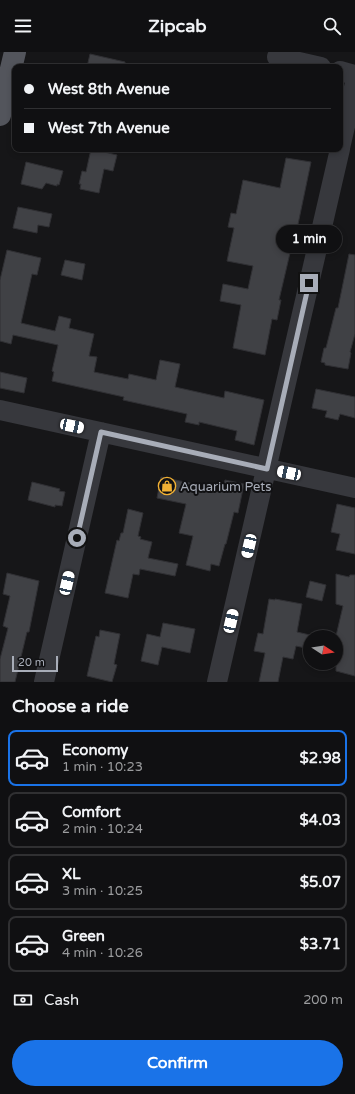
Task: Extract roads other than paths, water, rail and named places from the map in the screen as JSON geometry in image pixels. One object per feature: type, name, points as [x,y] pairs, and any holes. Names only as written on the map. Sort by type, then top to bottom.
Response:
[{"type":"main road","points":[[0,115],[14,52]]},
{"type":"street","points":[[277,57],[307,64]]},
{"type":"street","points":[[343,72],[355,75]]},
{"type":"street","points":[[343,136],[355,83]]},
{"type":"street","points":[[217,682],[339,152]]},
{"type":"street","points":[[0,410],[355,488]]},
{"type":"street","points":[[44,682],[101,432]]},
{"type":"place","name":"Aquarium Pets","points":[[167,486]]}]
